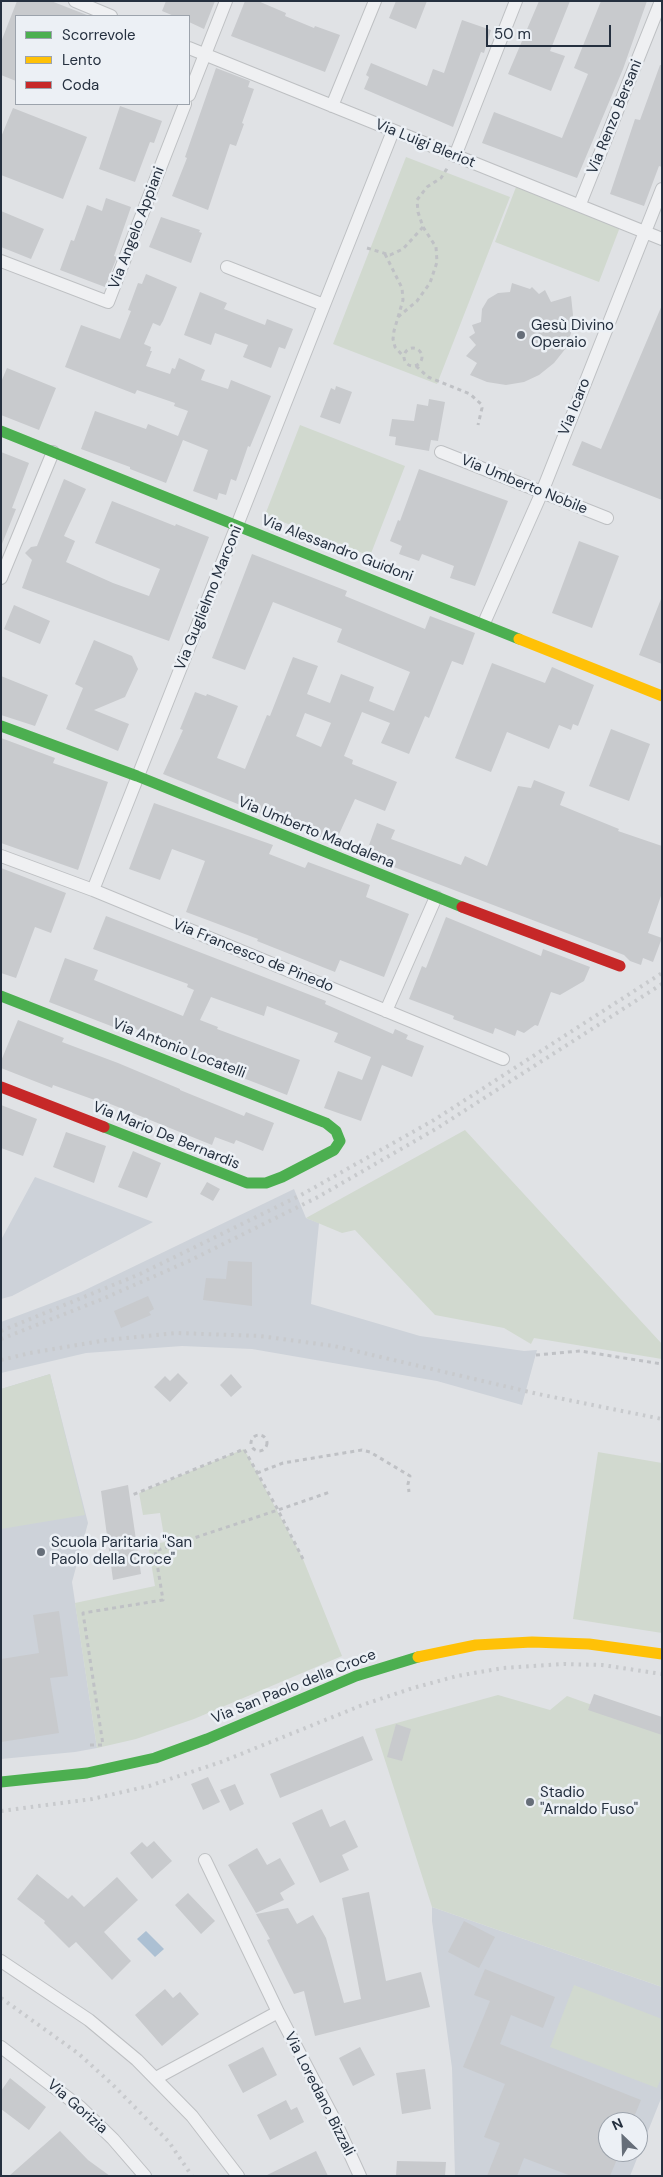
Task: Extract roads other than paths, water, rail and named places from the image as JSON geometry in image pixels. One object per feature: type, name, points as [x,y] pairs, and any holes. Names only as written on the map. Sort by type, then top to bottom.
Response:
[{"type":"street","points":[[75,1],[109,15]]},
{"type":"street","points":[[190,92],[226,1]]},
{"type":"street","points":[[332,106],[375,1]]},
{"type":"street","points":[[455,156],[516,1]]},
{"type":"street","name":"Via Renzo Bersani","points":[[580,204],[661,1]]},
{"type":"street","name":"Via Luigi Bleriot","points":[[190,48],[455,156],[580,204],[662,239]]},
{"type":"street","name":"Via Angelo Appiani","points":[[1,262],[108,302],[185,105]]},
{"type":"street","name":"Via Guglielmo Marconi","points":[[92,890],[394,131]]},
{"type":"street","name":"Via Icaro","points":[[484,623],[542,492],[662,189]]},
{"type":"street","points":[[227,267],[324,305]]},
{"type":"street","name":"Via Alessandro Guidoni","points":[[1,431],[484,623],[662,696]]},
{"type":"street","points":[[1,578],[53,452]]},
{"type":"street","name":"Via Umberto Nobile","points":[[441,452],[607,518]]},
{"type":"street","name":"Via Umberto Maddalena","points":[[1,726],[137,776],[436,897],[620,966]]},
{"type":"street","name":"Via Francesco de Pinedo","points":[[1,856],[92,890],[503,1059]]},
{"type":"street","points":[[386,1011],[436,897]]},
{"type":"street","name":"Via Antonio Locatelli","points":[[1,996],[326,1123],[334,1128],[340,1138]]},
{"type":"street","name":"Via Mario De Bernardis","points":[[1,1087],[247,1183],[266,1183],[282,1178],[334,1150],[339,1144],[340,1138]]},
{"type":"street","name":"Via San Paolo della Croce","points":[[1,1782],[87,1773],[155,1758],[207,1739],[356,1676],[430,1653],[476,1646],[532,1642],[589,1644],[662,1654]]},
{"type":"street","name":"Via Loredano Bizzali","points":[[205,1860],[278,2012],[334,2119],[360,2176]]},
{"type":"street","points":[[1,1960],[102,2030],[156,2078],[192,2116],[238,2176]]},
{"type":"street","points":[[156,2078],[278,2012]]},
{"type":"street","name":"Via Gorizia","points":[[3,2052],[80,2107],[113,2139],[144,2176]]},
{"type":"water","points":[[146,1931],[164,1949],[155,1957],[137,1939]]},
{"type":"railway","points":[[1,1331],[140,1274],[301,1195],[434,1120],[662,973]]},
{"type":"railway","points":[[1,1339],[100,1300],[189,1261],[318,1197],[439,1127],[662,984]]},
{"type":"railway","points":[[1,1360],[30,1353],[107,1340],[177,1333],[260,1336],[334,1346],[538,1394],[662,1419]]},
{"type":"railway","points":[[1,1811],[92,1799],[149,1786],[221,1762],[365,1704],[457,1676],[503,1668],[564,1664],[602,1665],[662,1674]]},
{"type":"railway","points":[[1,1998],[79,2054],[113,2085],[169,2142],[192,2176]]},
{"type":"place","name":"Gesù Divino Operaio","points":[[521,335]]},
{"type":"place","name":"Scuola Paritaria \"San Paolo della Croce\"","points":[[41,1552]]},
{"type":"place","name":"Stadio \"Arnaldo Fuso\"","points":[[530,1802]]}]
